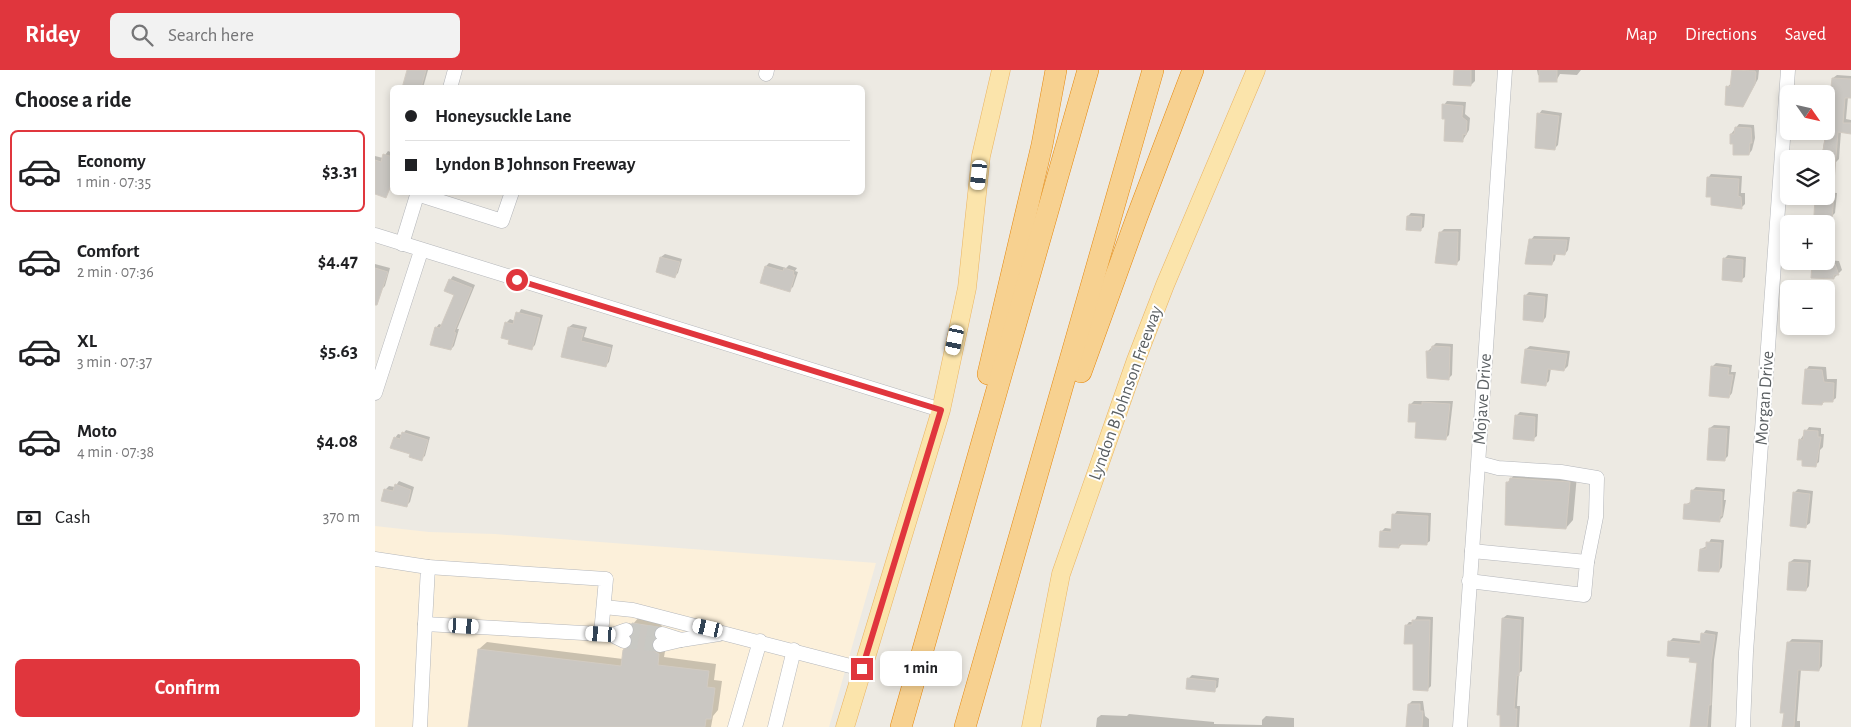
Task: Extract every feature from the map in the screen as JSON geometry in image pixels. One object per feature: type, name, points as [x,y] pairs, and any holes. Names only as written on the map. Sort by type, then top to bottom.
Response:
[{"type":"highway","points":[[938,597],[1007,289],[1042,145],[1057,70]]},
{"type":"highway","points":[[901,727],[1088,70]]},
{"type":"highway","points":[[965,727],[1153,70]]},
{"type":"highway","points":[[997,616],[1096,327],[1193,70]]},
{"type":"main road","points":[[845,727],[941,410],[967,288],[981,156],[1001,70]]},
{"type":"main road","name":"Lyndon B Johnson Freeway","points":[[1031,727],[1061,574],[1136,360],[1256,70]]},
{"type":"street","points":[[451,85],[455,70]]},
{"type":"street","name":"Mojave Drive","points":[[1460,727],[1505,70]]},
{"type":"street","name":"Morgan Drive","points":[[1743,727],[1746,652],[1788,70]]},
{"type":"street","points":[[402,244],[417,195]]},
{"type":"street","points":[[424,195],[502,221],[510,195]]},
{"type":"street","points":[[375,235],[421,251],[941,410]]},
{"type":"street","points":[[375,393],[421,251]]},
{"type":"street","points":[[1469,581],[1584,595],[1587,562],[1596,517],[1597,478],[1561,472],[1498,468],[1479,463]]},
{"type":"street","points":[[1472,551],[1587,562]]},
{"type":"street","points":[[375,559],[429,567],[606,579],[604,607],[616,635],[425,624]]},
{"type":"street","points":[[420,727],[429,567]]},
{"type":"street","points":[[604,607],[633,610],[760,641],[862,669]]},
{"type":"street","points":[[661,640],[681,640],[727,633]]},
{"type":"street","points":[[735,727],[760,641]]},
{"type":"street","points":[[775,727],[794,650]]},
{"type":"shaded area","points":[[375,526],[429,532],[495,534],[876,563],[829,727],[375,727]]},
{"type":"building","points":[[407,70],[426,70],[422,85],[403,85]]},
{"type":"building","points":[[1454,70],[1471,70],[1471,86],[1453,85]]},
{"type":"building","points":[[1539,70],[1557,70],[1557,82],[1539,82]]},
{"type":"building","points":[[1732,70],[1755,71],[1756,73],[1755,84],[1743,107],[1725,105],[1726,86],[1730,87]]},
{"type":"building","points":[[1832,78],[1851,79],[1851,98],[1845,98],[1843,123],[1851,123],[1851,134],[1838,132],[1835,170],[1835,150],[1823,150],[1825,140],[1835,140],[1835,85],[1831,85]]},
{"type":"building","points":[[1442,104],[1463,106],[1462,117],[1467,121],[1466,135],[1463,134],[1463,142],[1444,141],[1445,119],[1442,119]]},
{"type":"building","points":[[1537,113],[1559,116],[1555,150],[1535,148]]},
{"type":"building","points":[[1735,127],[1751,128],[1752,143],[1750,143],[1749,155],[1733,155],[1733,144],[1730,144],[1730,134],[1734,134]]},
{"type":"building","points":[[383,154],[390,156],[390,188],[386,198],[375,194],[375,160],[381,162]]},
{"type":"building","points":[[1707,177],[1739,179],[1738,196],[1741,197],[1742,209],[1711,205],[1711,197],[1706,197]]},
{"type":"building","points":[[1815,205],[1833,205],[1832,215],[1814,215]]},
{"type":"building","points":[[1407,216],[1422,217],[1421,231],[1406,230]]},
{"type":"building","points":[[1439,232],[1458,232],[1457,265],[1435,263]]},
{"type":"building","points":[[1529,239],[1567,240],[1565,255],[1553,254],[1552,265],[1525,264]]},
{"type":"building","points":[[660,257],[680,262],[675,278],[656,272]]},
{"type":"building","points":[[1723,258],[1743,260],[1742,282],[1722,280]]},
{"type":"building","points":[[1835,264],[1839,275],[1834,275],[1834,279],[1811,278],[1812,270],[1835,270]]},
{"type":"building","points":[[765,266],[783,271],[784,268],[794,271],[793,275],[795,275],[790,292],[760,283]]},
{"type":"building","points":[[375,268],[388,272],[377,305],[375,305]]},
{"type":"building","points":[[449,279],[472,288],[454,332],[456,333],[451,350],[430,345],[435,327],[440,328],[454,295],[444,291]]},
{"type":"building","points":[[1524,295],[1545,297],[1543,322],[1523,320]]},
{"type":"building","points":[[516,312],[540,318],[532,350],[508,344],[509,340],[501,338],[505,322],[513,324]]},
{"type":"building","points":[[568,327],[584,330],[581,341],[611,348],[606,367],[561,357]]},
{"type":"building","points":[[1432,346],[1450,347],[1449,380],[1427,378],[1426,351],[1431,351]]},
{"type":"building","points":[[1525,349],[1567,354],[1564,371],[1548,369],[1546,386],[1521,383]]},
{"type":"building","points":[[1711,366],[1729,368],[1728,375],[1733,375],[1729,398],[1709,396]]},
{"type":"building","points":[[1805,369],[1822,370],[1824,382],[1834,383],[1833,402],[1823,402],[1822,405],[1802,404]]},
{"type":"building","points":[[1422,402],[1450,404],[1446,440],[1415,438],[1416,422],[1408,422],[1409,404],[1422,405]]},
{"type":"building","points":[[1515,415],[1535,417],[1534,441],[1513,439]]},
{"type":"building","points":[[1709,428],[1727,429],[1725,461],[1707,460]]},
{"type":"building","points":[[1804,430],[1818,431],[1818,437],[1821,437],[1816,467],[1802,466],[1802,460],[1797,460],[1799,439],[1803,440]]},
{"type":"building","points":[[402,432],[428,440],[422,461],[409,457],[410,454],[390,448],[394,437],[400,439]]},
{"type":"building","points":[[1510,478],[1570,482],[1566,529],[1505,525],[1506,482],[1509,482]]},
{"type":"building","points":[[395,484],[411,490],[407,507],[381,501],[384,489],[393,491]]},
{"type":"building","points":[[1691,490],[1722,492],[1722,516],[1720,516],[1720,522],[1683,519],[1684,504],[1690,504]]},
{"type":"building","points":[[1793,492],[1810,494],[1806,528],[1790,526]]},
{"type":"building","points":[[1392,514],[1428,516],[1427,545],[1399,544],[1399,548],[1379,547],[1380,531],[1391,532]]},
{"type":"building","points":[[1706,542],[1721,543],[1719,572],[1698,571],[1700,549],[1706,549]]},
{"type":"building","points":[[1789,562],[1808,563],[1806,591],[1787,590]]},
{"type":"building","points":[[1502,618],[1521,620],[1519,676],[1517,675],[1514,709],[1517,709],[1516,727],[1500,727],[1500,715],[1497,715]]},
{"type":"building","points":[[1412,620],[1430,620],[1428,691],[1413,690],[1413,644],[1404,644],[1405,625],[1412,625]]},
{"type":"building","points":[[632,623],[658,627],[654,632],[655,638],[651,647],[659,654],[658,665],[709,671],[707,687],[715,688],[711,719],[706,719],[705,727],[468,727],[478,649],[621,666],[623,650],[632,644],[631,637],[635,631]]},
{"type":"building","points":[[1701,633],[1715,635],[1711,664],[1711,705],[1709,705],[1707,727],[1690,727],[1697,663],[1689,662],[1690,658],[1667,656],[1668,641],[1700,644]]},
{"type":"building","points":[[1787,642],[1820,643],[1819,671],[1798,670],[1794,727],[1782,727],[1784,713],[1780,713]]},
{"type":"building","points":[[1187,678],[1216,681],[1215,692],[1186,689]]},
{"type":"building","points":[[1408,704],[1420,704],[1420,711],[1423,711],[1422,727],[1406,727]]},
{"type":"tunnel","points":[[626,630],[662,634]]},
{"type":"tunnel","points":[[624,641],[660,645]]},
{"type":"route","points":[[517,280],[941,410],[862,669]]}]
